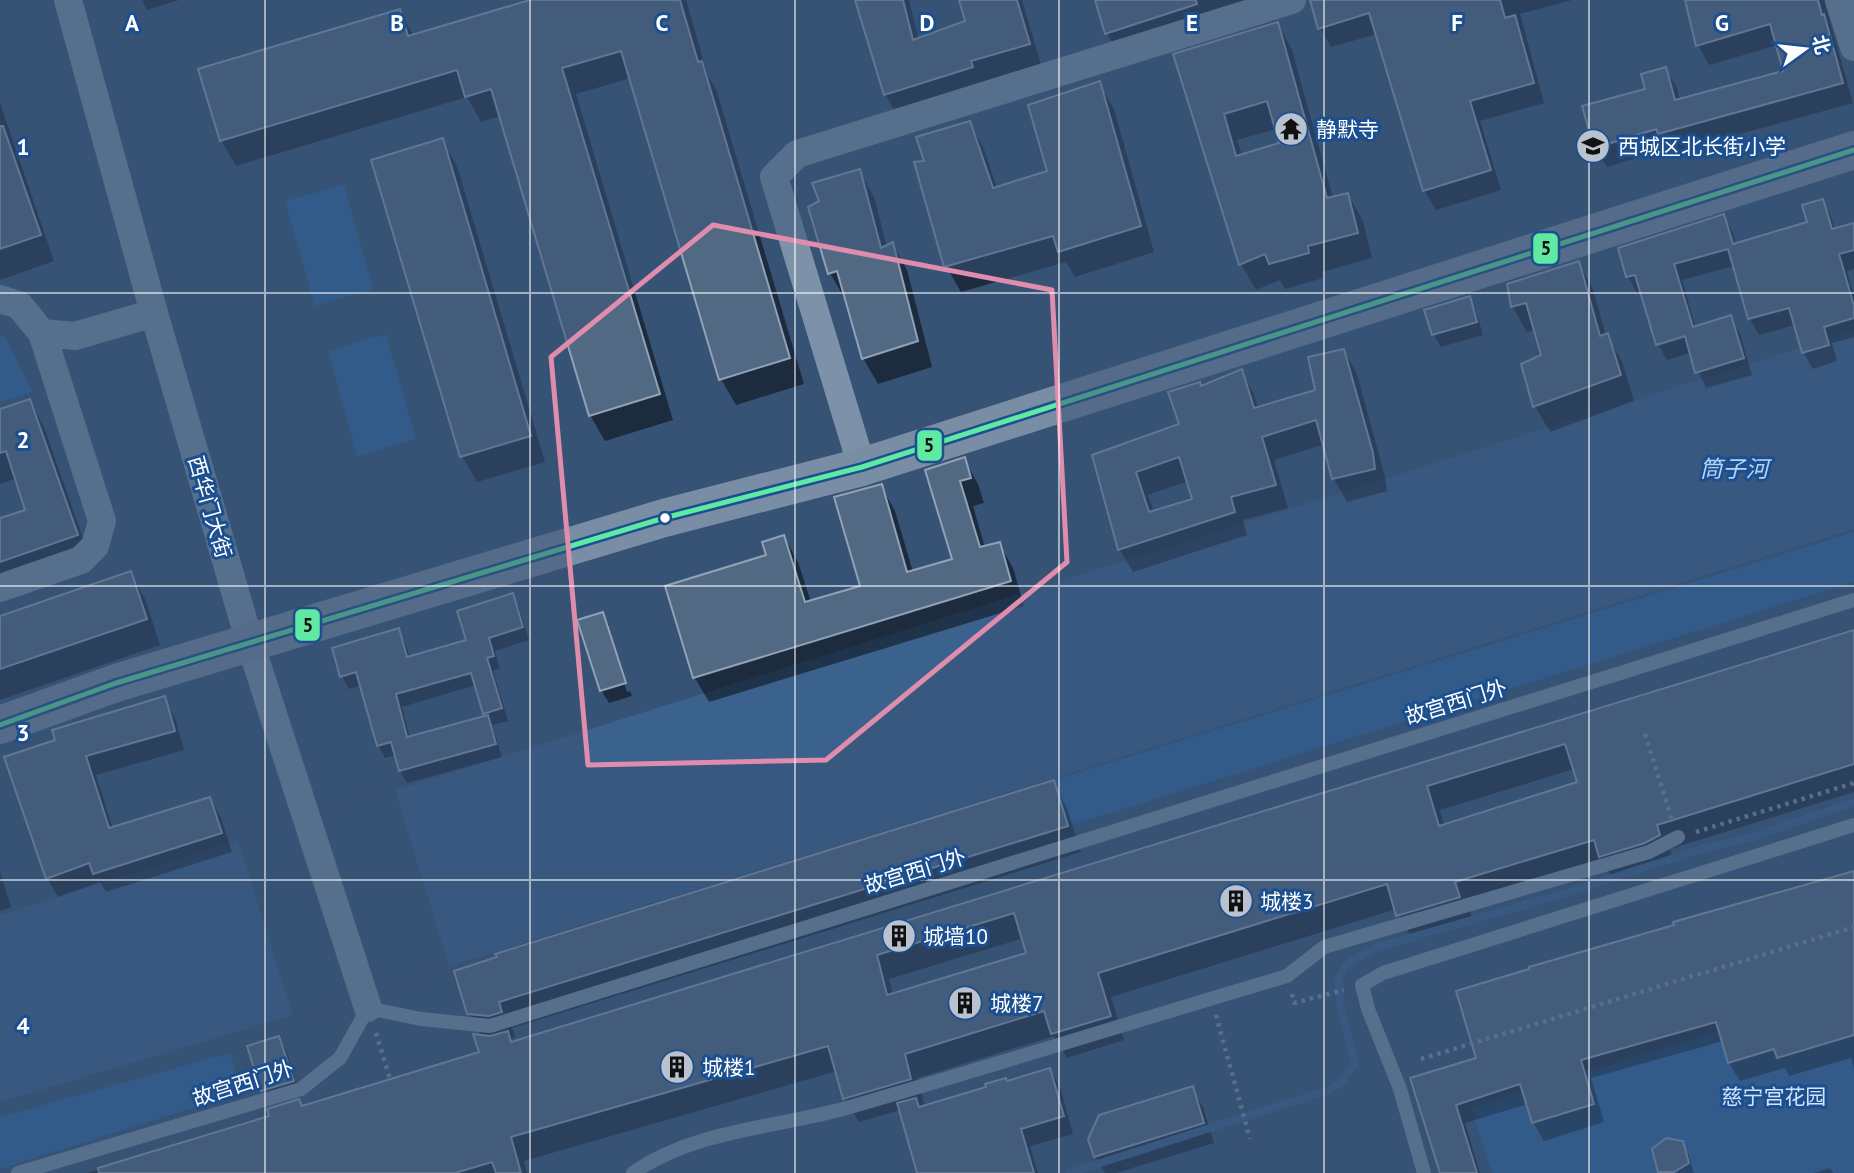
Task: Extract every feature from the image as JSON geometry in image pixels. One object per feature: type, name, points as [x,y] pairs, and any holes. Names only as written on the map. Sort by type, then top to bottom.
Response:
[{"type":"street","name":"西华门大街","points":[[68,0],[154,313],[250,643],[368,1008]]},
{"type":"street","points":[[862,467],[774,177],[797,154],[1292,0]]},
{"type":"street","points":[[1839,0],[1854,47]]},
{"type":"street","points":[[0,725],[116,683],[664,517],[862,467],[1854,150]]},
{"type":"street","points":[[0,299],[19,305],[42,333],[102,521],[95,546],[81,560],[0,588]]},
{"type":"street","points":[[42,333],[75,336],[154,313]]},
{"type":"lane","name":"故宫西门外","points":[[18,1173],[301,1089],[340,1058],[368,1008],[421,1019],[490,1026],[1854,600]]},
{"type":"lane","points":[[1424,1173],[1400,1089],[1368,1009],[1362,985],[1384,973],[1854,825]]},
{"type":"lane","points":[[633,1173],[650,1161],[681,1146],[846,1108],[1287,976],[1324,947],[1649,852],[1678,837]]},
{"type":"path","points":[[1645,734],[1678,837],[1854,783]]},
{"type":"path","points":[[1421,1059],[1854,927]]},
{"type":"path","points":[[1306,1000],[1362,985]]},
{"type":"path","points":[[1211,999],[1250,1139]]},
{"type":"path","points":[[368,1008],[390,1079]]},
{"type":"highlighted area","points":[[713,225],[1052,290],[1067,562],[826,760],[588,765],[551,357]]},
{"type":"green space","points":[[344,185],[373,289],[315,306],[285,201]]},
{"type":"green space","points":[[386,334],[416,439],[357,456],[328,351]]},
{"type":"green space","points":[[0,336],[5,336],[33,392],[0,402]]},
{"type":"green space","points":[[1854,532],[1854,582],[1068,826],[1054,780]]},
{"type":"green space","name":"慈宁宫花园","points":[[1854,990],[1854,1173],[1492,1173],[1471,1107]]},
{"type":"green space","points":[[230,1053],[243,1092],[0,1169],[0,1117]]},
{"type":"water","name":"筒子河","points":[[1854,331],[1854,529],[293,1015],[0,1102],[0,915]]},
{"type":"pier","points":[[394,787],[450,969],[294,1019],[237,837]]},
{"type":"building","points":[[530,0],[680,0],[698,62],[702,61],[790,358],[719,380],[621,51],[562,68],[660,394],[589,416],[491,89],[465,97],[457,70],[220,141],[198,69],[400,9],[408,36]]},
{"type":"building","points":[[855,0],[903,0],[913,40],[965,21],[959,0],[1017,0],[1030,44],[971,61],[973,67],[884,95]]},
{"type":"building","points":[[1095,0],[1196,0],[1197,4],[1105,34]]},
{"type":"building","points":[[1310,0],[1500,0],[1505,18],[1515,15],[1534,83],[1470,101],[1491,170],[1423,191],[1369,13],[1318,29]]},
{"type":"building","points":[[1685,0],[1818,0],[1843,83],[1658,134],[1656,129],[1594,148],[1582,106],[1645,89],[1641,74],[1666,67],[1675,100],[1783,71],[1770,24],[1696,46]]},
{"type":"building","name":"静默寺","points":[[1278,22],[1327,198],[1348,193],[1358,233],[1308,246],[1309,253],[1269,264],[1265,254],[1239,265],[1173,54]],"holes":[[[1267,101],[1279,143],[1236,156],[1224,114]]]},
{"type":"building","points":[[1100,81],[1141,226],[1058,252],[1053,236],[944,267],[914,162],[924,161],[916,137],[970,121],[993,188],[1047,171],[1028,105]]},
{"type":"building","points":[[0,126],[3,126],[41,235],[0,249]]},
{"type":"building","points":[[443,138],[531,436],[460,457],[371,160]]},
{"type":"building","points":[[860,169],[881,248],[893,242],[918,341],[862,359],[837,271],[828,274],[808,207],[819,201],[812,183]]},
{"type":"building","points":[[1823,199],[1832,229],[1854,223],[1854,250],[1839,254],[1854,306],[1854,318],[1824,327],[1829,345],[1802,353],[1789,308],[1748,319],[1728,249],[1674,264],[1693,327],[1731,315],[1744,358],[1695,373],[1685,336],[1656,345],[1635,275],[1626,277],[1618,248],[1724,214],[1733,244],[1807,222],[1802,205]]},
{"type":"building","points":[[1579,261],[1600,336],[1608,333],[1621,375],[1533,407],[1521,364],[1541,355],[1526,303],[1511,307],[1507,284]]},
{"type":"building","points":[[1470,296],[1477,322],[1432,335],[1424,310]]},
{"type":"building","points":[[1344,349],[1375,469],[1332,479],[1316,420],[1262,437],[1276,485],[1231,497],[1235,512],[1118,550],[1092,455],[1179,424],[1168,392],[1200,382],[1201,386],[1242,369],[1254,408],[1315,390],[1308,357]],"holes":[[[1179,457],[1192,499],[1149,512],[1136,472]]]},
{"type":"building","points":[[30,399],[78,535],[0,562],[0,518],[25,510],[6,451],[0,453],[0,409]]},
{"type":"building","points":[[965,457],[971,478],[960,481],[980,547],[1000,542],[1011,581],[693,678],[665,586],[766,555],[762,542],[784,535],[805,602],[860,586],[834,497],[882,484],[907,572],[952,559],[925,470]]},
{"type":"building","points":[[131,571],[147,619],[0,669],[0,616]]},
{"type":"building","points":[[513,593],[523,627],[489,638],[494,656],[487,658],[502,708],[483,714],[471,673],[396,694],[407,737],[488,715],[496,744],[399,771],[391,742],[377,746],[356,672],[340,677],[332,648],[399,628],[407,657],[466,640],[457,611]]},
{"type":"building","points":[[603,612],[626,683],[600,691],[577,620]]},
{"type":"building","points":[[1854,630],[1854,764],[1657,825],[1660,835],[1645,843],[1599,857],[1594,840],[1455,882],[1460,897],[1396,916],[1387,884],[1098,973],[1111,1016],[1051,1034],[1044,1011],[905,1054],[911,1079],[843,1099],[828,1046],[511,1137],[521,1173],[496,1173],[492,1162],[455,1173],[99,1173],[98,1168],[269,1116],[267,1109],[299,1099],[302,1106],[479,1052],[473,1034],[490,1036],[508,1031],[511,1042]],"holes":[[[1565,744],[1577,782],[1439,826],[1427,786]],[[1014,913],[1026,953],[887,995],[877,955]]]},
{"type":"building","points":[[165,696],[175,731],[86,756],[109,828],[210,797],[222,833],[93,874],[89,863],[46,879],[4,757],[55,740],[52,730]]},
{"type":"building","points":[[1054,780],[1068,826],[499,1002],[502,1012],[489,1016],[467,1014],[454,971],[497,957],[495,954]]},
{"type":"building","points":[[1854,871],[1854,1035],[1777,1058],[1774,1049],[1728,1063],[1716,1022],[1581,1060],[1594,1104],[1532,1123],[1520,1084],[1456,1105],[1477,1173],[1440,1173],[1410,1078],[1476,1058],[1456,991],[1674,925],[1673,922]]},
{"type":"building","points":[[279,1036],[294,1081],[261,1091],[247,1046]]},
{"type":"building","points":[[1050,1068],[1064,1116],[1021,1129],[1034,1173],[917,1173],[897,1103],[916,1098],[919,1107],[986,1087],[985,1084],[1006,1078],[1007,1081]]},
{"type":"building","points":[[1193,1086],[1204,1123],[1094,1157],[1088,1139],[1099,1115]]},
{"type":"building","points":[[1666,1138],[1683,1141],[1689,1163],[1674,1172],[1658,1172],[1652,1149]]},
{"type":"waterway","points":[[1069,1173],[1326,1091],[1340,1084],[1355,1063],[1341,1008],[1338,979],[1347,963],[1378,947],[1560,895],[1702,849],[1755,836],[1854,802]]},
{"type":"transit line","name":"5","points":[[0,725],[116,683],[664,518],[862,467],[1854,150]]},
{"type":"place","name":"静默寺","points":[[1291,129]]},
{"type":"place","name":"西城区北长街小学","points":[[1593,146]]},
{"type":"place","name":"城楼3","points":[[1236,901]]},
{"type":"place","name":"城墙10","points":[[899,936]]},
{"type":"place","name":"城楼7","points":[[965,1003]]},
{"type":"place","name":"城楼1","points":[[677,1067]]}]
